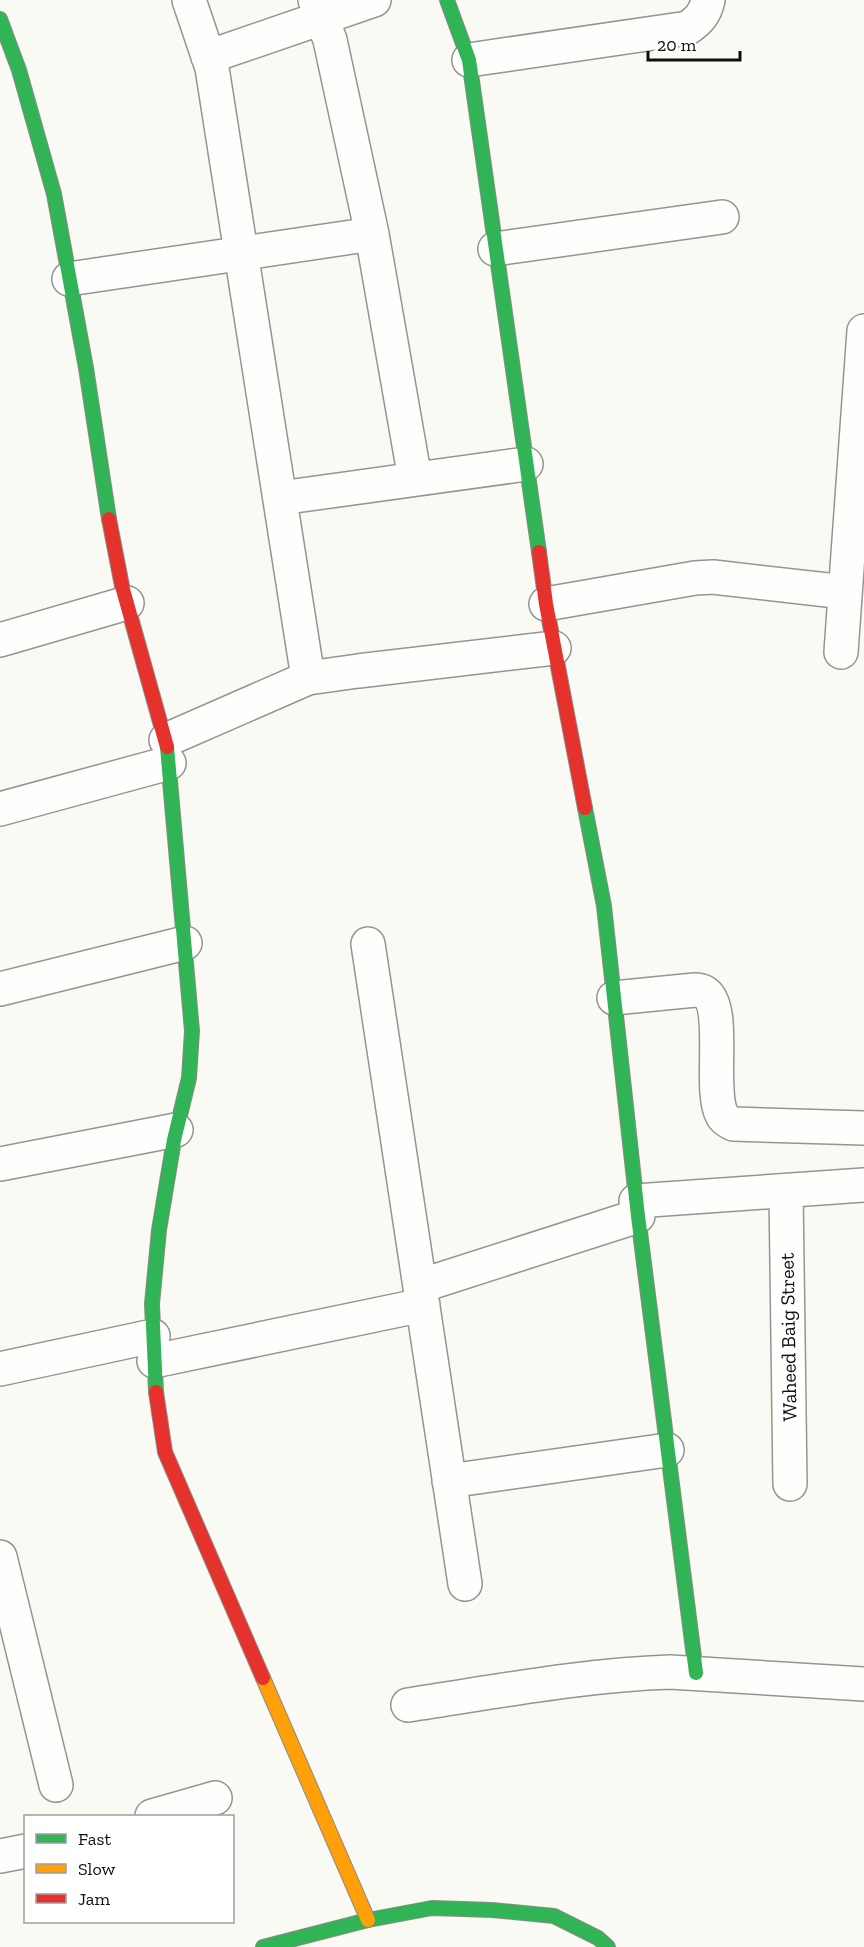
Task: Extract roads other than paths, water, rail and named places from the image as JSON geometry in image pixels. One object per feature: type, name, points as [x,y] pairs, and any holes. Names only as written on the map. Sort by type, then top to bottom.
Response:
[{"type":"street","points":[[189,0],[212,68],[308,678]]},
{"type":"street","points":[[208,57],[318,9],[375,0]]},
{"type":"street","points":[[447,0],[469,60],[546,604],[604,906],[637,1209],[696,1673]]},
{"type":"street","points":[[469,60],[688,28],[700,19],[708,0]]},
{"type":"street","points":[[318,9],[330,40],[372,234],[415,479]]},
{"type":"street","points":[[0,19],[19,70],[54,194],[122,586],[167,751],[192,1030],[189,1078],[176,1130],[159,1230],[152,1304],[157,1407],[165,1452],[368,1920]]},
{"type":"street","points":[[495,249],[722,217]]},
{"type":"street","points":[[69,279],[372,234]]},
{"type":"street","points":[[841,652],[864,331]]},
{"type":"street","points":[[280,498],[526,464]]},
{"type":"street","points":[[546,604],[695,578],[713,577],[845,592]]},
{"type":"street","points":[[0,640],[128,603]]},
{"type":"street","points":[[0,809],[167,751],[308,678],[554,648]]},
{"type":"street","points":[[0,989],[185,943]]},
{"type":"street","points":[[368,944],[465,1584]]},
{"type":"street","points":[[614,998],[695,990],[703,991],[710,997],[716,1022],[717,1101],[723,1118],[733,1124],[864,1128]]},
{"type":"street","points":[[0,1164],[176,1130]]},
{"type":"street","points":[[0,1369],[153,1349],[421,1295],[637,1209],[786,1191],[864,1185]]},
{"type":"street","name":"Waheed Baig Street","points":[[786,1191],[790,1484]]},
{"type":"street","points":[[449,1481],[667,1450]]},
{"type":"street","points":[[0,1557],[56,1785]]},
{"type":"street","points":[[408,1705],[604,1675],[670,1672],[864,1684]]},
{"type":"street","points":[[156,1815],[215,1798]]},
{"type":"street","points":[[0,1856],[24,1851]]},
{"type":"street","points":[[263,1947],[368,1920],[432,1908],[492,1910],[554,1916],[598,1938],[608,1947]]}]
